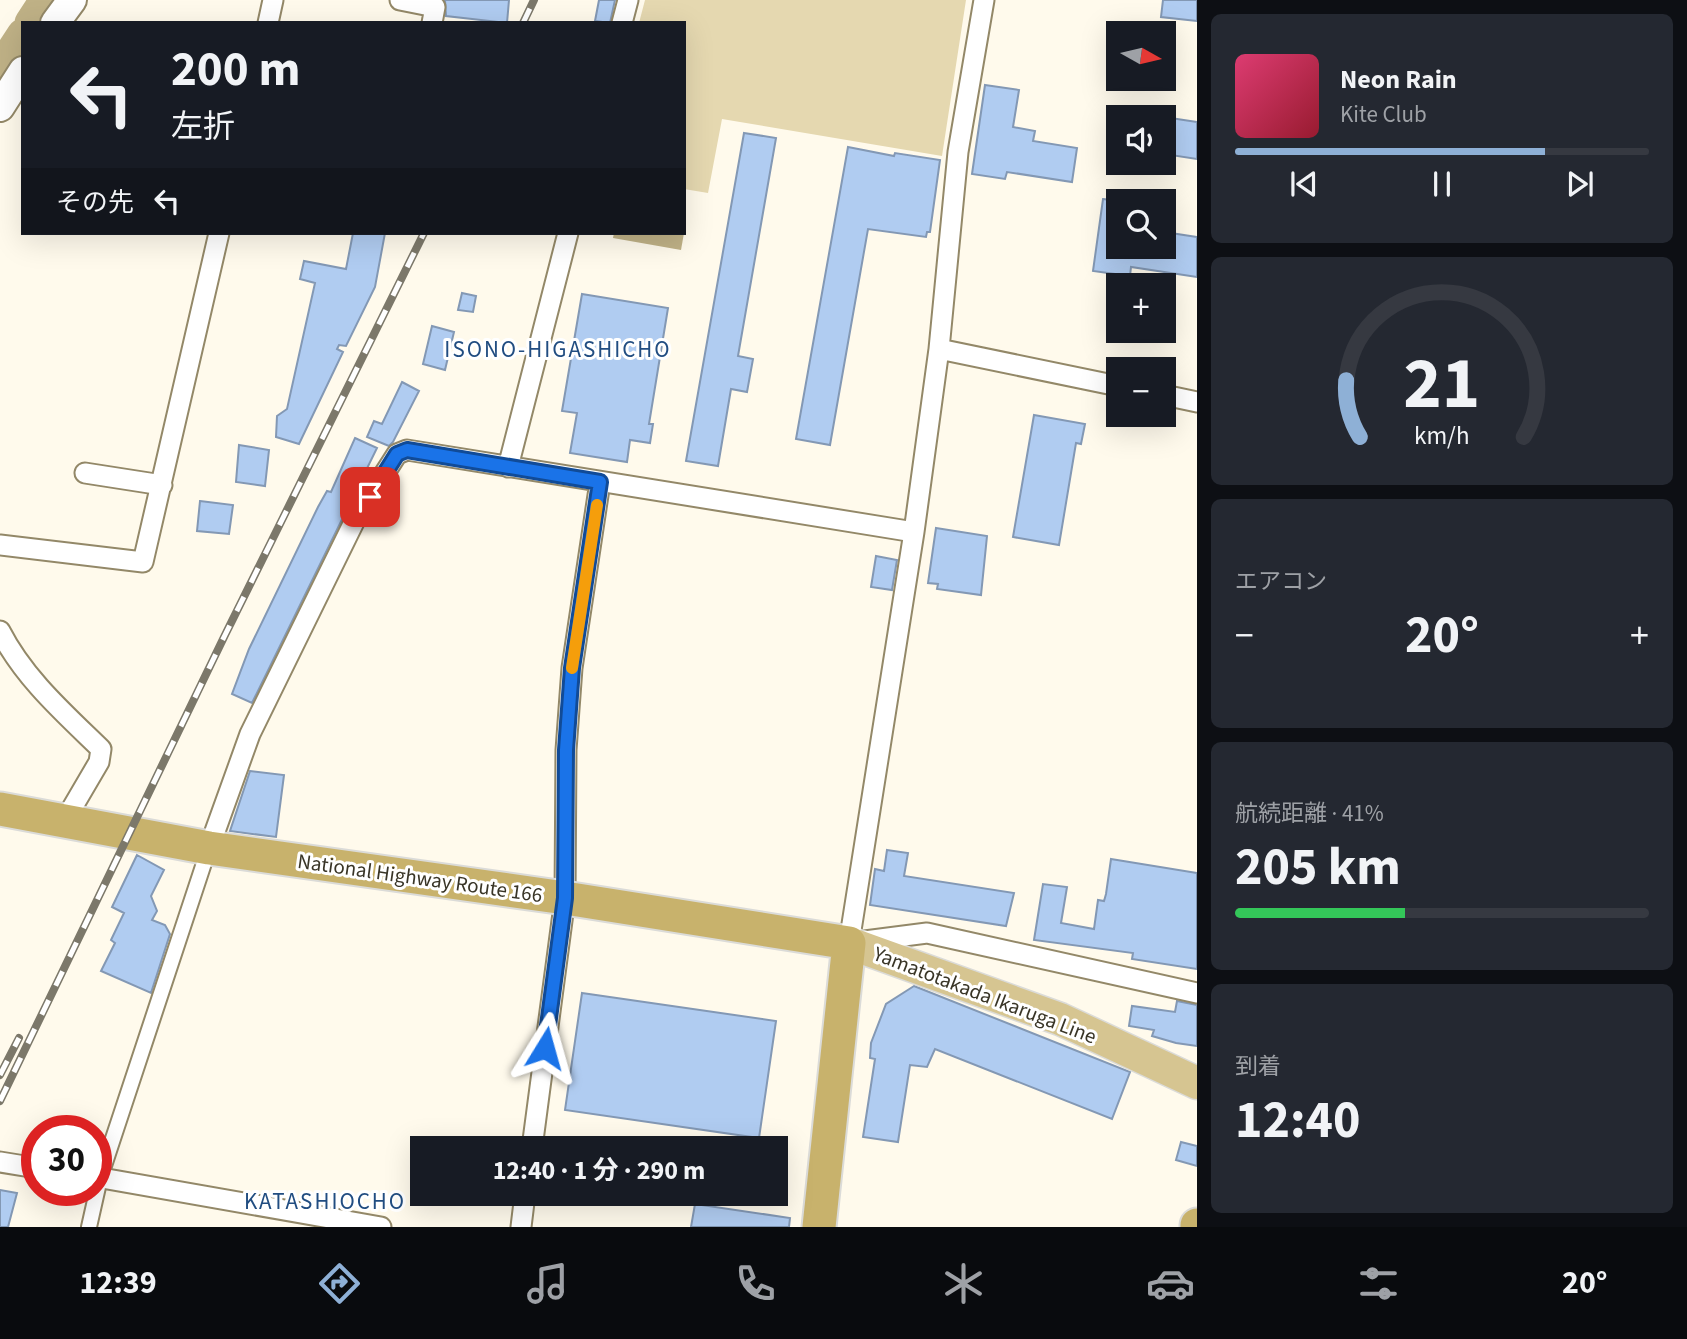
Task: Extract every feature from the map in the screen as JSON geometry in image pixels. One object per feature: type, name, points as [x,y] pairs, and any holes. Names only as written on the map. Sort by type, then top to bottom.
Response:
[{"type":"highway","name":"National Highway Route 166","points":[[0,809],[209,848],[565,898],[849,943]]},
{"type":"highway","points":[[819,1227],[849,943]]},
{"type":"main road","points":[[2,98],[21,74]]},
{"type":"main road","name":"Yamatotakada Ikaruga Line","points":[[849,943],[1060,1018],[1197,1083]]},
{"type":"street","points":[[268,21],[273,0]]},
{"type":"street","points":[[400,0],[435,7],[432,21]]},
{"type":"street","points":[[623,21],[628,0]]},
{"type":"street","points":[[984,0],[958,152],[939,349],[914,532],[849,943],[927,933],[1197,993]]},
{"type":"street","points":[[0,545],[143,562],[219,235]]},
{"type":"street","points":[[508,467],[567,235]]},
{"type":"street","points":[[939,349],[1106,384]]},
{"type":"street","points":[[1176,397],[1197,401]]},
{"type":"street","points":[[112,1136],[250,734],[356,518],[397,454],[407,450],[914,532]]},
{"type":"street","points":[[85,473],[162,485]]},
{"type":"street","points":[[533,1136],[565,898],[566,750],[572,668],[600,482]]},
{"type":"street","points":[[0,631],[11,653],[50,700],[101,749],[99,762],[65,820]]},
{"type":"street","points":[[0,1162],[21,1165]]},
{"type":"street","points":[[112,1181],[278,1219],[381,1227]]},
{"type":"street","points":[[89,1227],[93,1206]]},
{"type":"street","points":[[521,1227],[524,1206]]},
{"type":"shaded area","points":[[645,0],[966,0],[942,156],[722,119],[708,193],[686,189],[686,21],[640,21]]},
{"type":"shaded area","points":[[614,235],[684,235],[681,250],[613,238]]},
{"type":"building","points":[[445,0],[509,0],[507,21],[446,16]]},
{"type":"building","points":[[599,0],[615,0],[610,21],[595,21]]},
{"type":"building","points":[[1163,0],[1197,0],[1197,21],[1161,17]]},
{"type":"building","points":[[985,85],[1019,90],[1013,127],[1035,131],[1033,141],[1077,148],[1072,182],[1007,172],[1005,179],[972,174]]},
{"type":"building","points":[[1176,119],[1197,122],[1197,159],[1176,156]]},
{"type":"building","points":[[744,133],[776,138],[738,356],[753,359],[747,392],[731,389],[718,466],[686,461]]},
{"type":"building","points":[[848,147],[894,156],[895,153],[940,160],[930,232],[927,232],[926,237],[868,229],[830,445],[796,439]]},
{"type":"building","points":[[1103,199],[1106,199],[1106,259],[1176,259],[1176,234],[1197,237],[1197,277],[1131,267],[1130,273],[1093,271]]},
{"type":"building","points":[[353,235],[385,235],[375,287],[346,346],[339,345],[337,349],[343,352],[299,444],[276,437],[277,416],[287,409],[315,283],[300,279],[304,261],[346,269]]},
{"type":"building","points":[[462,293],[476,296],[473,312],[458,310]]},
{"type":"building","points":[[582,294],[668,308],[649,424],[653,424],[650,443],[630,440],[627,462],[570,453],[577,413],[562,411]]},
{"type":"building","points":[[432,326],[454,332],[445,370],[423,364]]},
{"type":"building","points":[[402,382],[419,391],[389,446],[367,437],[374,421],[382,424]]},
{"type":"building","points":[[1034,415],[1085,424],[1081,444],[1076,443],[1059,545],[1013,537]]},
{"type":"building","points":[[355,438],[377,448],[252,703],[232,694],[249,649],[318,507],[327,491],[331,492]]},
{"type":"building","points":[[239,445],[269,450],[265,486],[236,482]]},
{"type":"building","points":[[200,501],[233,505],[229,534],[197,531]]},
{"type":"building","points":[[936,528],[987,536],[981,595],[937,589],[938,584],[928,583]]},
{"type":"building","points":[[876,556],[897,560],[892,590],[871,587]]},
{"type":"building","points":[[250,771],[284,775],[276,837],[230,831]]},
{"type":"building","points":[[887,850],[908,853],[904,876],[1014,893],[1006,926],[870,905],[875,869],[884,871]]},
{"type":"building","points":[[137,855],[164,870],[151,896],[157,911],[152,920],[165,925],[170,934],[151,993],[101,971],[115,943],[111,940],[124,913],[112,907]]},
{"type":"building","points":[[1111,859],[1197,873],[1197,969],[1132,959],[1133,953],[1034,940],[1043,884],[1067,887],[1061,923],[1094,929],[1098,900],[1104,901],[1106,894]]},
{"type":"building","points":[[914,986],[1130,1072],[1112,1119],[935,1049],[927,1067],[910,1065],[898,1142],[863,1137],[875,1059],[870,1058],[871,1043],[886,1004]]},
{"type":"building","points":[[582,993],[776,1021],[759,1136],[565,1110]]},
{"type":"building","points":[[1177,1001],[1197,1005],[1197,1046],[1152,1036],[1154,1030],[1129,1026],[1132,1006],[1175,1012]]},
{"type":"building","points":[[1181,1142],[1197,1146],[1197,1166],[1176,1160]]},
{"type":"building","points":[[0,1190],[17,1193],[8,1227],[0,1227]]},
{"type":"building","points":[[695,1206],[790,1218],[789,1227],[691,1227]]},
{"type":"waterway","points":[[32,21],[46,0]]},
{"type":"waterway","points":[[0,70],[21,38]]},
{"type":"railway","points":[[524,21],[534,0]]},
{"type":"railway","points":[[0,1101],[225,635],[423,235]]},
{"type":"railway","points":[[0,1075],[19,1038]]},
{"type":"slow traffic","points":[[572,668],[597,505]]},
{"type":"district","name":"ISONO-HIGASHICHO","points":[[558,349]]},
{"type":"district","name":"KATASHIOCHO","points":[[325,1201]]},
{"type":"route","points":[[370,497],[397,454],[407,450],[600,482],[572,668],[566,750],[565,898],[545,1048]]}]
